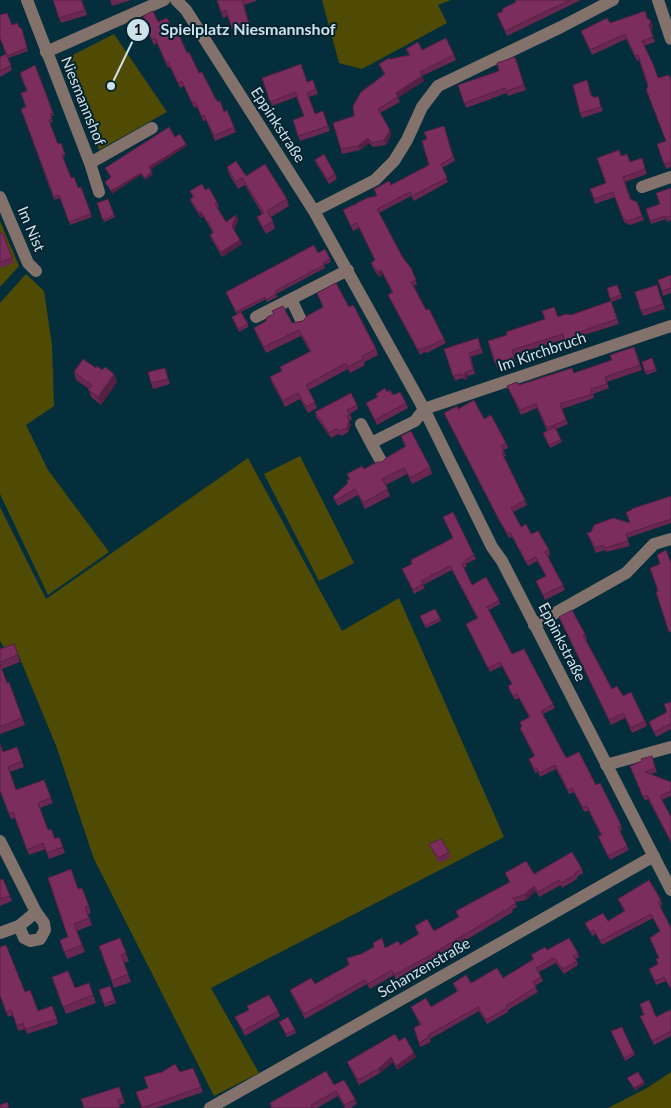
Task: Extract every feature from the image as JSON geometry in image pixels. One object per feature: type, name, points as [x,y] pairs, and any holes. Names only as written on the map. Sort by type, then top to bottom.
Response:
[{"type":"street","name":"Niesmannshof","points":[[27,0],[90,163],[99,192]]},
{"type":"street","name":"Niesmannshof","points":[[46,52],[164,0]]},
{"type":"street","name":"Eppinkstraße","points":[[176,0],[186,10],[314,211],[348,270],[424,409],[492,547],[502,560],[671,890]]},
{"type":"street","points":[[314,211],[374,180],[394,161],[407,140],[422,107],[438,86],[614,0]]},
{"type":"street","points":[[658,0],[671,39]]},
{"type":"street","name":"Niesmannshof","points":[[90,163],[152,128]]},
{"type":"street","points":[[642,187],[671,176]]},
{"type":"street","name":"Im Nist","points":[[0,197],[28,263],[36,271]]},
{"type":"street","points":[[256,317],[348,270]]},
{"type":"street","points":[[291,299],[301,320]]},
{"type":"street","name":"Im Kirchbruch","points":[[424,409],[671,326]]},
{"type":"street","points":[[371,443],[415,421],[424,409]]},
{"type":"street","points":[[362,424],[381,461]]},
{"type":"street","points":[[534,625],[626,573],[654,544],[671,539]]},
{"type":"street","points":[[606,764],[671,748]]},
{"type":"street","points":[[0,841],[45,926],[44,933],[34,941],[27,940],[22,935],[18,926]]},
{"type":"street","name":"Schanzenstraße","points":[[210,1108],[654,856]]},
{"type":"street","points":[[0,933],[18,926],[36,912]]},
{"type":"shaded area","points":[[322,0],[451,0],[438,5],[447,23],[362,69],[339,63]]},
{"type":"shaded area","points":[[114,34],[167,112],[99,150],[63,60]]},
{"type":"shaded area","points":[[0,221],[19,266],[0,287]]},
{"type":"shaded area","points":[[26,274],[44,291],[52,345],[54,406],[26,425],[48,470],[109,552],[48,595],[0,494],[0,303]]},
{"type":"shaded area","points":[[300,456],[354,563],[319,581],[264,474]]},
{"type":"shaded area","points":[[248,458],[342,631],[399,598],[504,837],[211,988],[259,1073],[214,1096],[94,859],[57,748],[16,649],[6,651],[0,641],[0,507],[46,599]]},
{"type":"shaded area","points":[[671,1072],[671,1108],[608,1108],[647,1088]]},
{"type":"building","points":[[53,0],[81,0],[85,10],[59,18]]},
{"type":"building","points":[[217,0],[242,0],[249,24],[232,29],[226,10],[221,12]]},
{"type":"building","points":[[515,0],[570,0],[505,31],[497,14],[503,11],[502,9],[516,2]]},
{"type":"building","points":[[153,11],[158,22],[167,18],[173,30],[176,28],[187,53],[189,52],[199,73],[202,72],[215,98],[218,102],[220,101],[224,112],[227,110],[234,127],[214,136],[204,115],[202,117],[195,102],[192,103],[182,81],[178,83],[168,62],[166,63],[155,38],[152,40],[143,16]]},
{"type":"building","points":[[645,11],[647,18],[651,21],[649,25],[653,37],[642,41],[658,78],[669,75],[671,80],[671,162],[664,164],[657,144],[666,141],[646,89],[648,88],[647,82],[638,55],[635,56],[625,34],[590,50],[581,31],[607,18],[610,23]]},
{"type":"building","points":[[7,13],[12,25],[17,23],[22,29],[27,48],[7,56],[0,38],[0,15]]},
{"type":"building","points":[[446,38],[454,55],[420,72],[422,76],[396,93],[398,97],[378,109],[390,130],[384,140],[372,143],[368,138],[358,146],[341,149],[333,123],[354,116],[353,106],[361,92],[385,74],[379,64],[389,58],[410,55],[406,49],[418,42],[422,50]]},
{"type":"building","points":[[6,54],[11,65],[0,71],[0,57]]},
{"type":"building","points":[[515,57],[524,85],[506,91],[505,88],[464,103],[458,85],[499,71],[497,63]]},
{"type":"building","points":[[301,64],[307,82],[313,80],[316,89],[307,93],[315,114],[323,111],[328,126],[298,136],[293,120],[304,116],[295,92],[270,102],[262,78]]},
{"type":"building","points":[[35,65],[53,113],[50,114],[52,119],[49,120],[53,132],[58,144],[61,143],[65,154],[62,155],[71,178],[74,177],[78,188],[81,187],[91,214],[69,222],[59,195],[54,197],[21,109],[26,107],[21,93],[27,91],[20,73]]},
{"type":"building","points":[[587,80],[591,96],[594,98],[598,96],[601,107],[580,113],[573,85]]},
{"type":"building","points":[[444,126],[453,157],[441,164],[447,178],[412,196],[410,192],[377,209],[403,258],[411,268],[416,280],[411,282],[426,310],[429,309],[444,339],[418,350],[388,295],[393,292],[381,270],[378,272],[371,263],[375,260],[357,223],[351,226],[343,210],[367,198],[377,196],[374,189],[389,181],[391,185],[429,165],[422,141],[427,139],[424,132]]},
{"type":"building","points":[[169,127],[175,137],[180,134],[186,144],[149,167],[152,172],[144,178],[141,173],[111,191],[105,182],[111,177],[105,168]]},
{"type":"building","points":[[619,150],[621,156],[627,154],[630,162],[642,158],[645,169],[623,177],[630,199],[637,202],[642,216],[628,221],[623,218],[613,192],[594,199],[590,189],[606,183],[597,158]]},
{"type":"building","points":[[324,154],[335,174],[327,179],[315,160]]},
{"type":"building","points":[[236,161],[246,176],[265,164],[287,199],[267,211],[273,221],[263,227],[257,217],[264,213],[242,178],[236,182],[227,167]]},
{"type":"building","points":[[202,184],[205,190],[209,188],[217,202],[215,204],[226,222],[236,215],[232,227],[240,240],[221,252],[210,235],[213,233],[212,229],[190,199],[194,197],[190,191]]},
{"type":"building","points":[[671,188],[671,216],[650,221],[646,209],[660,204],[656,193]]},
{"type":"building","points":[[108,199],[114,215],[103,220],[97,203]]},
{"type":"building","points":[[3,233],[12,258],[0,262],[0,234]]},
{"type":"building","points":[[314,245],[318,253],[325,249],[330,259],[323,263],[324,265],[275,291],[276,294],[266,300],[265,297],[236,312],[226,292]]},
{"type":"building","points":[[671,275],[671,288],[662,291],[658,280]]},
{"type":"building","points":[[336,283],[349,307],[353,305],[355,308],[376,349],[348,367],[346,363],[306,385],[315,402],[306,407],[298,393],[283,401],[270,377],[282,371],[280,367],[311,351],[299,330],[264,347],[254,328],[266,321],[267,317],[274,314],[272,311],[283,306],[292,323],[303,321],[307,316],[323,307],[317,293]]},
{"type":"building","points":[[617,285],[621,295],[610,299],[607,288]]},
{"type":"building","points":[[657,285],[663,304],[641,311],[635,292]]},
{"type":"building","points":[[611,301],[617,319],[579,332],[581,336],[565,341],[563,334],[512,350],[514,357],[510,358],[508,363],[504,360],[495,363],[488,341],[507,335],[506,332],[545,319],[542,311],[554,307],[558,317],[566,314],[571,315]]},
{"type":"building","points":[[241,312],[248,324],[238,329],[232,317]]},
{"type":"building","points":[[478,338],[481,349],[469,353],[473,370],[466,372],[464,376],[460,374],[453,376],[444,349]]},
{"type":"building","points":[[634,347],[640,365],[605,377],[607,384],[591,389],[592,394],[560,404],[566,420],[547,428],[536,404],[520,410],[507,386],[517,382],[519,385],[572,368],[574,373],[612,360],[610,355]]},
{"type":"building","points":[[652,358],[656,369],[645,372],[642,362]]},
{"type":"building","points":[[83,359],[96,368],[97,366],[102,370],[105,367],[114,374],[98,397],[88,390],[92,386],[74,372]]},
{"type":"building","points":[[165,368],[168,379],[151,383],[148,372]]},
{"type":"building","points":[[385,388],[387,392],[390,390],[393,395],[400,392],[406,403],[375,420],[366,403],[378,397],[376,394]]},
{"type":"building","points":[[351,393],[357,405],[347,410],[350,415],[347,416],[349,420],[347,428],[341,431],[336,429],[329,433],[315,412]]},
{"type":"building","points":[[474,400],[484,419],[491,415],[506,443],[501,446],[504,452],[502,453],[525,500],[511,508],[521,527],[526,524],[531,534],[538,531],[549,550],[545,552],[563,585],[543,595],[536,581],[546,576],[536,557],[526,562],[510,532],[508,534],[499,520],[444,413],[457,406],[458,409]]},
{"type":"building","points":[[555,427],[561,440],[549,445],[543,433]]},
{"type":"building","points":[[411,431],[430,467],[410,478],[404,468],[382,479],[388,489],[363,503],[355,489],[336,500],[333,497],[348,483],[347,480],[350,479],[347,474],[362,466],[364,469],[377,462],[382,462],[406,446],[401,436]]},
{"type":"building","points":[[671,496],[671,519],[626,534],[628,541],[605,548],[603,545],[595,548],[587,533],[591,532],[594,525],[613,518],[630,523],[626,512]]},
{"type":"building","points":[[453,512],[474,555],[462,564],[472,585],[486,577],[499,600],[487,607],[512,654],[524,649],[553,704],[541,711],[566,758],[579,752],[596,785],[600,783],[621,825],[618,827],[627,846],[608,856],[598,836],[602,835],[587,806],[583,808],[572,788],[568,790],[555,765],[539,773],[536,767],[534,769],[529,759],[535,756],[520,728],[522,727],[520,722],[530,717],[517,694],[513,696],[508,686],[512,684],[500,662],[488,668],[466,624],[478,618],[450,566],[421,581],[423,584],[413,590],[402,569],[412,564],[411,560],[453,538],[443,517]]},
{"type":"building","points":[[666,550],[671,563],[671,632],[669,632],[650,568],[660,564],[657,555]]},
{"type":"building","points":[[435,609],[440,618],[425,626],[420,616]]},
{"type":"building","points":[[572,610],[612,689],[617,686],[623,696],[631,692],[645,721],[631,728],[623,713],[609,720],[559,617]]},
{"type":"building","points":[[14,644],[18,655],[0,662],[0,649]]},
{"type":"building","points":[[0,664],[7,683],[9,682],[22,718],[0,727]]},
{"type":"building","points":[[671,702],[671,724],[654,732],[649,722],[667,712],[664,704]]},
{"type":"building","points":[[0,744],[3,752],[17,747],[22,761],[8,767],[16,790],[44,780],[51,798],[38,803],[48,830],[51,829],[55,839],[59,837],[63,847],[47,853],[43,843],[27,850],[13,812],[9,814],[0,790]]},
{"type":"building","points":[[652,756],[655,768],[645,772],[671,782],[671,791],[660,796],[671,817],[671,842],[647,795],[643,797],[630,766],[642,761],[641,759]]},
{"type":"building","points":[[441,839],[449,852],[438,858],[429,844]]},
{"type":"building","points":[[572,852],[582,869],[576,874],[561,883],[559,880],[538,892],[534,886],[524,895],[513,898],[516,903],[511,907],[394,975],[392,970],[368,984],[365,980],[304,1014],[290,990],[311,978],[315,984],[349,965],[347,958],[361,954],[374,947],[373,943],[382,938],[385,948],[398,941],[400,945],[419,934],[415,926],[427,919],[434,931],[459,917],[456,911],[510,882],[505,873],[526,861],[534,874]]},
{"type":"building","points":[[71,869],[78,889],[82,888],[89,906],[85,907],[89,918],[74,924],[82,945],[64,952],[60,940],[68,937],[48,878]]},
{"type":"building","points":[[3,879],[10,896],[0,899],[0,880]]},
{"type":"building","points":[[649,880],[661,900],[658,902],[671,928],[671,989],[664,977],[655,981],[649,969],[658,964],[656,959],[659,958],[650,938],[660,931],[651,914],[600,941],[594,930],[590,932],[585,923],[603,913],[608,921],[625,911],[618,899]]},
{"type":"building","points":[[120,938],[126,953],[121,955],[128,974],[112,981],[99,946]]},
{"type":"building","points":[[569,938],[578,953],[573,956],[577,961],[563,969],[554,958],[536,968],[541,977],[533,982],[536,987],[506,1006],[507,1008],[486,1020],[478,1007],[428,1035],[429,1037],[419,1043],[414,1028],[421,1024],[411,1007],[426,998],[431,1007],[458,991],[453,983],[466,975],[471,983],[497,968],[503,978],[534,959],[531,955],[545,947],[547,950]]},
{"type":"building","points":[[6,945],[25,992],[30,990],[38,1011],[52,1006],[57,1019],[25,1029],[23,1023],[17,1026],[11,1010],[6,1012],[0,995],[0,947]]},
{"type":"building","points":[[68,971],[75,988],[89,983],[93,995],[63,1007],[52,977]]},
{"type":"building","points":[[110,986],[115,1000],[104,1004],[99,990]]},
{"type":"building","points":[[269,995],[278,1011],[243,1031],[235,1017],[249,1010],[247,1006]]},
{"type":"building","points":[[649,1000],[656,1017],[670,1010],[671,1012],[671,1031],[652,1041],[640,1016],[644,1015],[640,1004]]},
{"type":"building","points":[[288,1017],[295,1030],[286,1034],[279,1022]]},
{"type":"building","points":[[622,1027],[634,1053],[624,1058],[611,1031]]},
{"type":"building","points":[[395,1034],[399,1041],[405,1037],[414,1053],[396,1066],[391,1057],[378,1069],[358,1080],[347,1062]]},
{"type":"building","points":[[175,1064],[180,1072],[193,1068],[201,1087],[142,1108],[136,1092],[148,1088],[144,1077],[162,1072]]},
{"type":"building","points":[[326,1071],[334,1085],[344,1080],[355,1099],[345,1105],[336,1091],[311,1105],[313,1108],[272,1108],[270,1103]]},
{"type":"building","points":[[638,1072],[644,1082],[634,1088],[627,1078]]},
{"type":"building","points":[[119,1087],[123,1098],[118,1100],[120,1108],[84,1108],[81,1099]]},
{"type":"building","points":[[7,1102],[9,1108],[0,1108],[0,1105]]},
{"type":"place","name":"Spielplatz Niesmannshof","points":[[111,86]]}]
